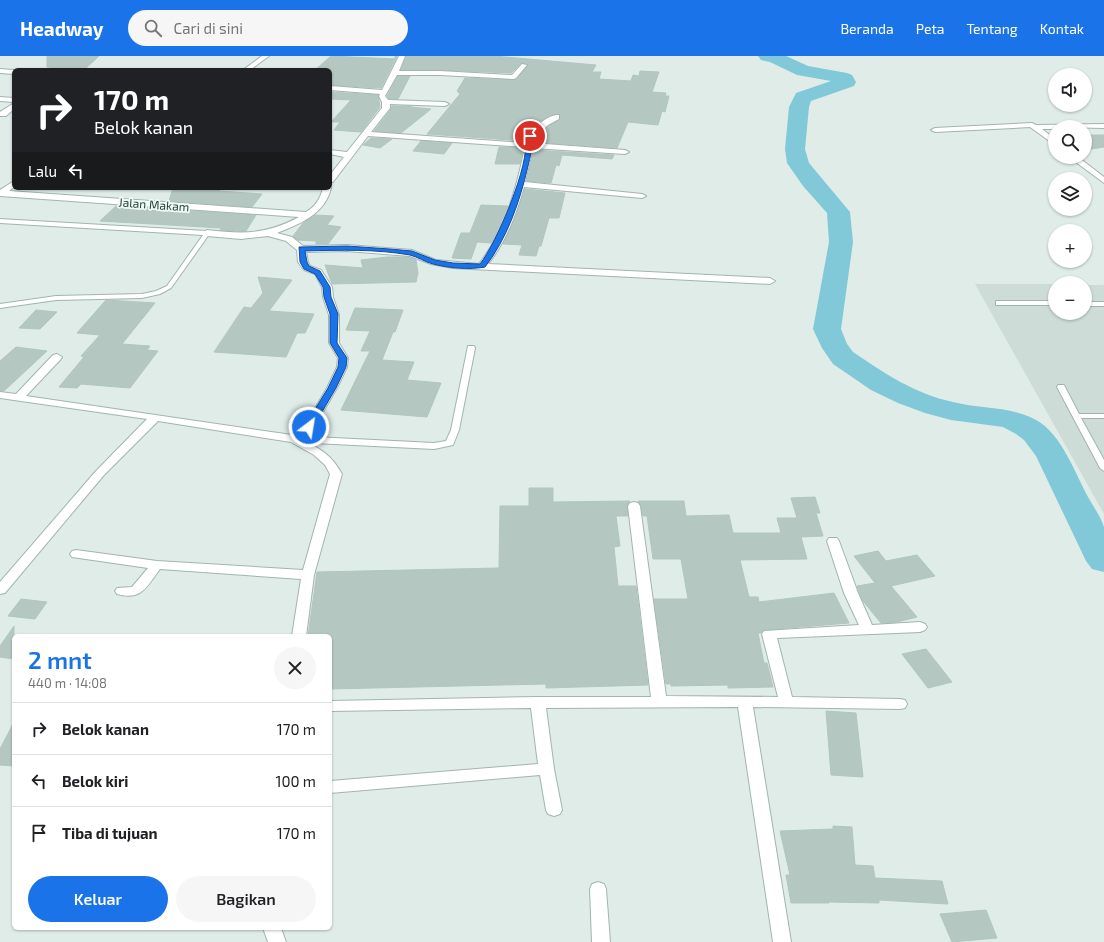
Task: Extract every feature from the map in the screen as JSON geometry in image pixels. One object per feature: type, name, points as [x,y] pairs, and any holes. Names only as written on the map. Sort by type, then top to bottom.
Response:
[{"type":"street","points":[[249,68],[266,56]]},
{"type":"street","points":[[332,177],[386,108],[386,102],[382,96],[395,73],[402,56]]},
{"type":"street","points":[[395,73],[440,73],[511,77],[514,76],[524,65]]},
{"type":"street","points":[[0,71],[12,72]]},
{"type":"street","points":[[332,88],[385,92]]},
{"type":"street","points":[[0,99],[12,100]]},
{"type":"street","points":[[386,102],[445,104]]},
{"type":"street","points":[[3,114],[12,107]]},
{"type":"street","points":[[482,266],[505,226],[520,184],[530,146],[528,139],[545,123],[556,117]]},
{"type":"street","points":[[1092,121],[1104,120]]},
{"type":"street","points":[[1034,124],[1048,137]]},
{"type":"street","points":[[935,130],[1034,124],[1048,125]]},
{"type":"street","points":[[1092,126],[1104,126]]},
{"type":"street","points":[[367,134],[625,152]]},
{"type":"street","points":[[601,151],[604,140]]},
{"type":"street","points":[[332,152],[349,154]]},
{"type":"street","points":[[1082,164],[1104,181]]},
{"type":"street","points":[[520,184],[642,196]]},
{"type":"street","name":"Jalan Makam","points":[[1,194],[12,185]]},
{"type":"street","points":[[268,234],[317,209],[326,196],[327,190]]},
{"type":"street","name":"Jalan Makam","points":[[1,194],[307,214]]},
{"type":"street","points":[[207,233],[241,236],[268,234],[289,240],[301,248],[347,248],[412,253],[434,262],[453,265],[770,281]]},
{"type":"street","points":[[294,439],[309,427],[332,388],[342,367],[343,358],[334,343],[334,314],[328,297],[327,287],[318,272],[307,268],[303,262],[301,248]]},
{"type":"street","points":[[18,398],[57,357]]},
{"type":"street","points":[[0,395],[294,439],[318,453],[330,463],[336,474],[308,575],[299,634]]},
{"type":"street","points":[[0,590],[100,473],[154,417]]},
{"type":"street","points":[[634,506],[659,702]]},
{"type":"street","points":[[833,541],[851,593],[867,629]]},
{"type":"street","points":[[76,554],[156,565],[308,575]]},
{"type":"street","points":[[122,591],[132,592],[137,590],[156,565]]},
{"type":"street","points":[[786,701],[769,634],[920,627]]},
{"type":"street","points":[[332,706],[538,702],[786,701],[900,704]]},
{"type":"street","points":[[538,702],[546,769],[554,810]]},
{"type":"street","points":[[745,702],[782,942]]},
{"type":"street","points":[[332,787],[546,769]]},
{"type":"street","points":[[598,889],[601,942]]},
{"type":"street","points":[[273,930],[277,942]]},
{"type":"lane","points":[[0,221],[207,233]]},
{"type":"lane","points":[[0,306],[56,298],[142,296],[158,293],[169,288],[207,233]]},
{"type":"lane","points":[[999,303],[1048,304]]},
{"type":"lane","points":[[1092,304],[1104,304]]},
{"type":"lane","points":[[294,439],[434,446],[450,443],[455,430],[471,348]]},
{"type":"lane","points":[[1061,387],[1104,468]]},
{"type":"lane","points":[[1076,416],[1104,416]]},
{"type":"shaded area","points":[[975,284],[1048,284],[1048,320],[1092,320],[1092,285],[1104,285],[1104,514]]},
{"type":"building","points":[[47,56],[99,56],[86,68],[47,67]]},
{"type":"building","points":[[331,56],[395,59],[395,56],[397,56],[381,88],[332,85],[332,68],[317,68]]},
{"type":"building","points":[[406,56],[494,56],[596,65],[592,72],[601,72],[599,79],[631,81],[633,75],[639,76],[640,71],[659,72],[652,92],[666,93],[665,96],[669,96],[665,112],[662,111],[658,125],[628,122],[617,148],[534,142],[549,126],[560,120],[559,114],[549,116],[540,122],[524,136],[524,141],[427,134],[460,94],[457,91],[465,78],[514,80],[517,79],[528,65],[521,63],[511,73],[401,70]]},
{"type":"building","points":[[398,76],[410,76],[398,99],[389,99],[387,96]]},
{"type":"building","points":[[332,92],[378,95],[380,107],[361,132],[334,130],[340,122],[332,121],[351,100],[332,99]]},
{"type":"building","points":[[392,106],[411,106],[431,109],[401,133],[374,131]]},
{"type":"building","points":[[1092,135],[1104,135],[1104,147],[1092,149]]},
{"type":"building","points":[[371,138],[392,139],[380,148],[363,145]]},
{"type":"building","points":[[421,141],[452,143],[444,154],[413,151]]},
{"type":"building","points":[[499,147],[523,148],[520,164],[495,164]]},
{"type":"building","points":[[534,150],[614,155],[612,159],[562,155],[559,166],[556,165],[551,183],[527,181]]},
{"type":"building","points":[[525,189],[565,193],[559,218],[549,218],[541,246],[539,246],[536,256],[519,255],[522,245],[503,244],[515,218]]},
{"type":"building","points":[[172,190],[220,190],[219,191],[262,194],[252,207],[169,201]]},
{"type":"building","points":[[481,205],[508,206],[495,237],[491,243],[477,242],[471,259],[452,258],[461,233],[470,233]]},
{"type":"building","points":[[116,206],[256,215],[246,231],[220,230],[221,228],[100,221]]},
{"type":"building","points":[[315,215],[334,216],[327,225],[341,227],[328,244],[316,244],[316,241],[297,240],[293,236],[303,223]]},
{"type":"building","points":[[387,257],[410,257],[416,260],[418,273],[416,282],[332,284],[325,265],[363,268],[361,260]]},
{"type":"building","points":[[258,277],[292,280],[269,311],[314,314],[305,333],[297,333],[286,357],[214,352],[244,307],[251,308],[263,293]]},
{"type":"building","points":[[106,300],[155,303],[122,344],[150,346],[147,350],[158,351],[130,388],[81,384],[77,388],[59,387],[84,357],[81,356],[100,335],[77,333]]},
{"type":"building","points":[[355,308],[403,310],[382,360],[414,362],[407,380],[441,383],[427,417],[341,410],[370,351],[361,351],[370,331],[346,330]]},
{"type":"building","points":[[36,310],[57,312],[40,329],[19,328]]},
{"type":"building","points":[[16,347],[47,351],[4,391],[0,391],[0,361]]},
{"type":"building","points":[[529,488],[553,488],[553,502],[630,501],[627,506],[628,516],[616,516],[620,546],[614,547],[618,586],[636,586],[648,685],[546,688],[546,684],[332,689],[332,634],[308,634],[317,572],[499,568],[500,506],[529,506]]},
{"type":"building","points":[[815,497],[820,513],[816,513],[823,536],[801,537],[807,559],[740,560],[749,597],[758,597],[759,602],[834,593],[849,623],[764,630],[761,633],[758,633],[764,663],[767,663],[773,687],[728,688],[728,685],[671,686],[671,684],[666,684],[654,599],[688,599],[681,559],[653,559],[647,516],[643,516],[641,506],[638,501],[684,501],[686,516],[729,515],[733,533],[781,533],[777,518],[797,518],[791,498]]},
{"type":"building","points":[[878,551],[886,561],[917,555],[935,576],[891,586],[917,617],[897,622],[881,623],[863,601],[857,586],[875,583],[854,556]]},
{"type":"building","points":[[21,599],[47,602],[35,619],[8,616]]},
{"type":"building","points":[[14,626],[14,634],[12,634],[12,659],[0,657],[0,646]]},
{"type":"building","points":[[926,649],[952,682],[928,688],[902,654]]},
{"type":"building","points":[[826,711],[856,713],[863,777],[831,775]]},
{"type":"building","points":[[12,726],[12,766],[0,765],[0,749]]},
{"type":"building","points":[[833,826],[852,827],[855,865],[873,866],[875,878],[942,881],[948,904],[879,900],[879,903],[791,903],[786,875],[790,875],[780,831],[833,829]]},
{"type":"building","points":[[986,910],[997,938],[952,942],[940,914]]},
{"type":"waterway","points":[[767,56],[776,58],[803,71],[840,77],[845,79],[847,82],[803,97],[799,107],[795,149],[798,163],[811,181],[838,212],[841,242],[827,329],[838,352],[843,358],[882,384],[908,397],[951,411],[1011,420],[1027,427],[1035,433],[1044,443],[1104,561]]},
{"type":"route","points":[[309,427],[332,388],[342,367],[343,358],[338,352],[334,343],[334,314],[328,297],[327,287],[318,272],[307,268],[303,262],[301,248],[347,248],[412,253],[434,262],[453,265],[482,266],[505,226],[516,198],[530,146],[528,143],[530,136]]}]
